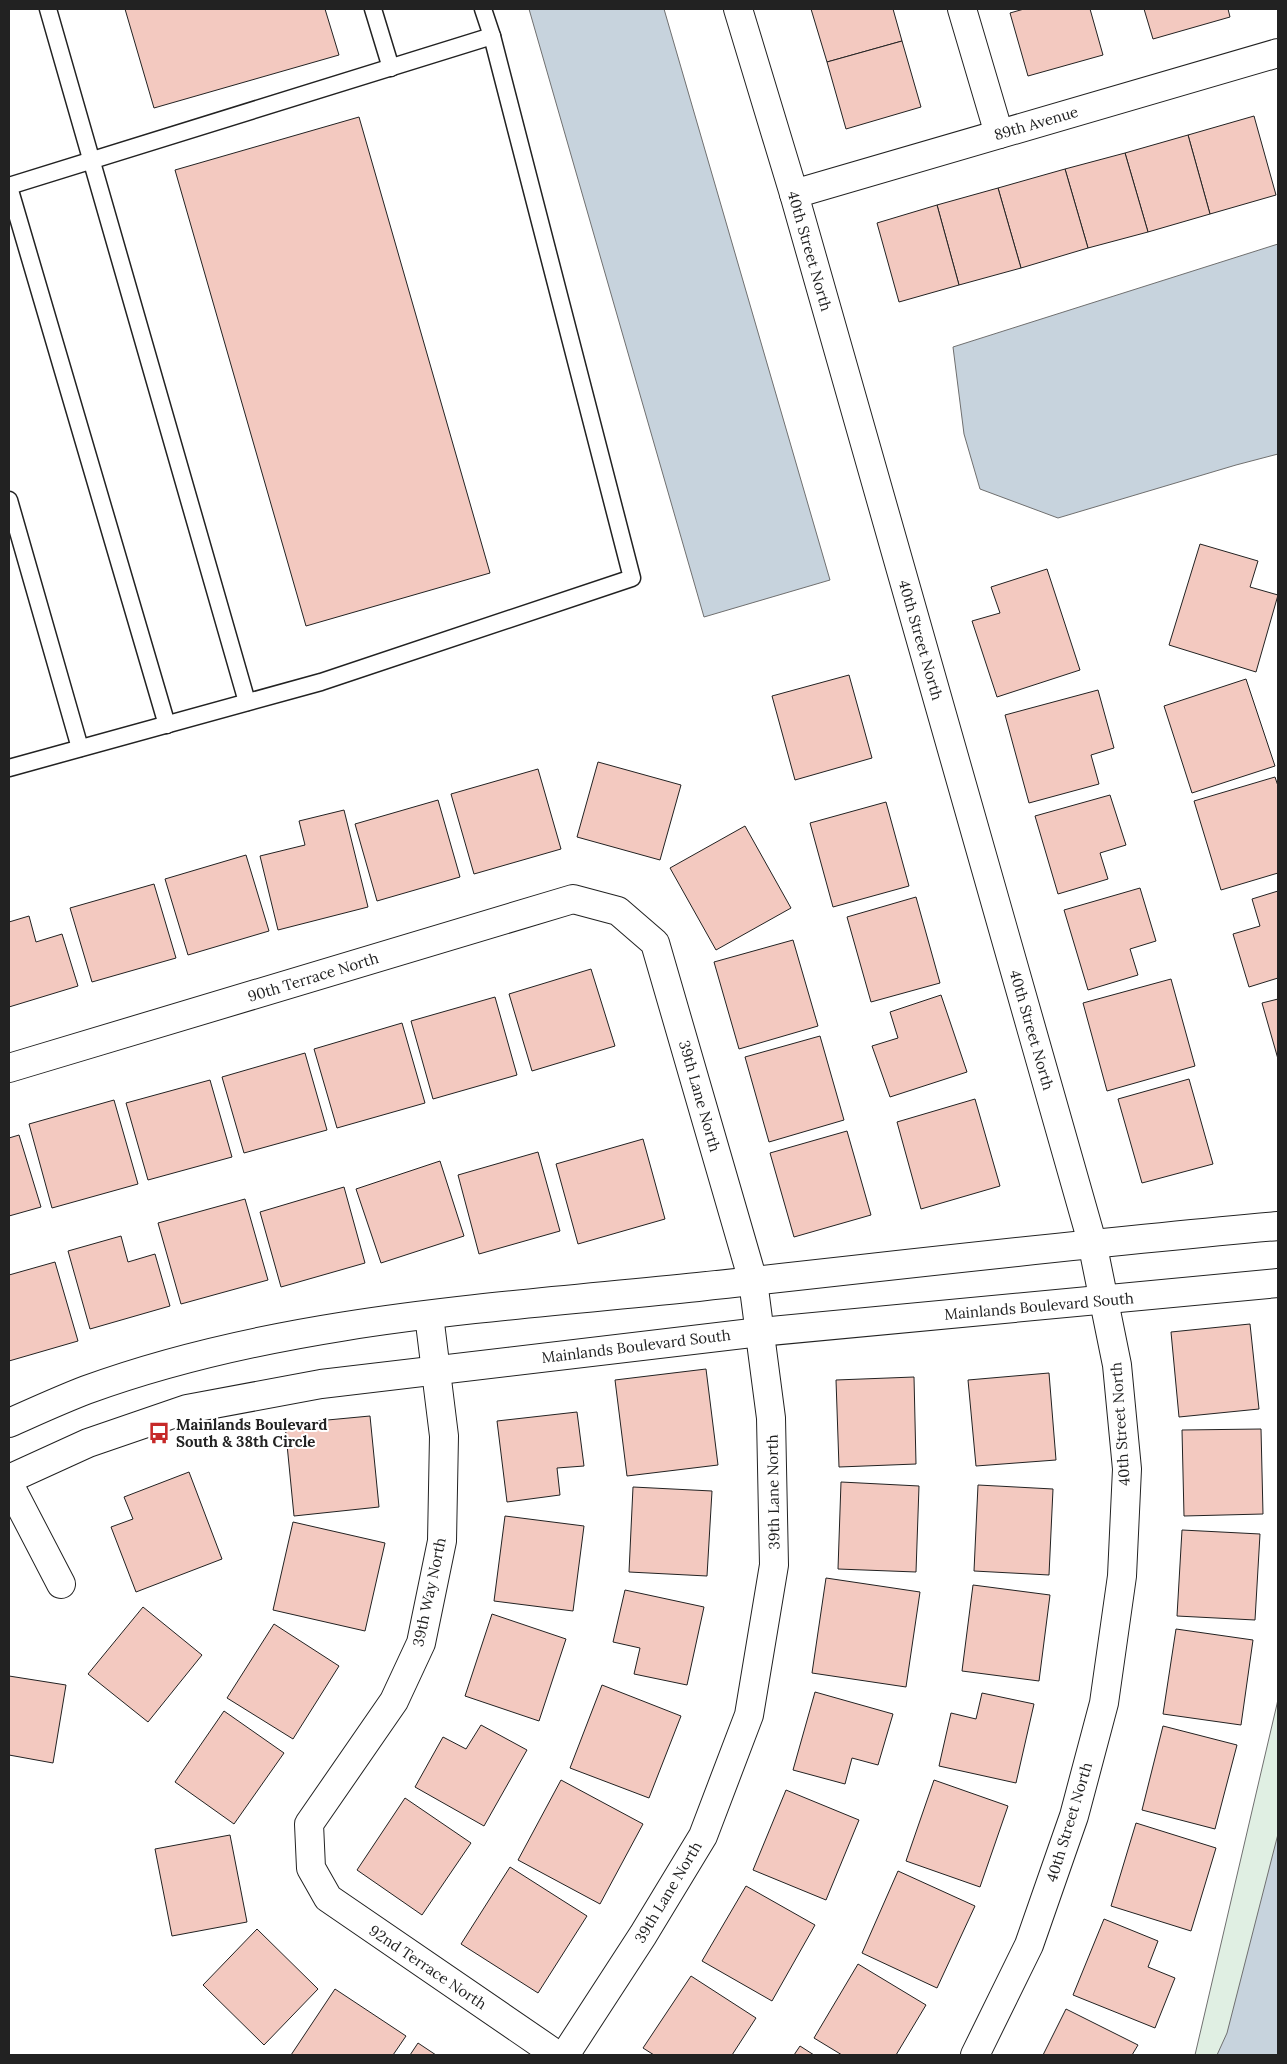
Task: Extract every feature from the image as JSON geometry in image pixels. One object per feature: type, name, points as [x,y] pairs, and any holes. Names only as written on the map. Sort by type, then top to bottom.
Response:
[{"type":"street","name":"40th Street North","points":[[738,9],[794,194],[1092,1242],[1117,1365],[1127,1469],[1122,1576],[1104,1703],[1074,1816],[1029,1945],[975,2055]]},
{"type":"street","points":[[962,9],[999,134]]},
{"type":"street","name":"89th Avenue","points":[[794,194],[1278,53]]},
{"type":"street","name":"90th Terrace North","points":[[9,1068],[573,899],[618,911]]},
{"type":"street","name":"39th Lane North","points":[[565,2055],[643,1935],[703,1836],[749,1715],[774,1564],[771,1418],[753,1281],[655,944],[618,911]]},
{"type":"street","points":[[9,1423],[86,1390],[186,1360],[298,1335],[429,1315],[753,1281],[1092,1242],[1278,1226]]},
{"type":"street","name":"Mainlands Boulevard South","points":[[9,1479],[88,1443],[187,1409],[321,1384],[760,1332],[1278,1283]]},
{"type":"street","name":"39th Way North","points":[[311,1868],[309,1824],[394,1701],[421,1643],[442,1541],[444,1436],[429,1315]]},
{"type":"street","points":[[9,1484],[61,1584]]},
{"type":"street","name":"92nd Terrace North","points":[[311,1868],[328,1898],[557,2055]]},
{"type":"lane","points":[[48,9],[247,702]]},
{"type":"lane","points":[[373,9],[391,68]]},
{"type":"lane","points":[[9,768],[322,682],[632,578],[492,36],[483,9]]},
{"type":"lane","points":[[167,725],[9,186],[492,36]]},
{"type":"lane","points":[[9,500],[80,748]]},
{"type":"green space","points":[[1278,1699],[1278,2055],[1195,2055],[1277,1704]]},
{"type":"shaded area","points":[[529,9],[664,9],[830,580],[704,617]]},
{"type":"shaded area","points":[[1278,244],[1278,454],[1058,518],[980,489],[964,434],[953,347]]},
{"type":"shaded area","points":[[1278,1834],[1278,2055],[1217,2055],[1227,2033]]},
{"type":"building","points":[[125,9],[325,9],[339,55],[154,108]]},
{"type":"building","points":[[811,9],[893,9],[902,41],[827,62]]},
{"type":"building","points":[[1024,9],[1090,9],[1103,55],[1028,76],[1010,13]]},
{"type":"building","points":[[1144,9],[1228,9],[1230,17],[1153,39]]},
{"type":"building","points":[[902,41],[921,107],[846,129],[827,62]]},
{"type":"building","points":[[1254,116],[1276,195],[1210,214],[1188,135]]},
{"type":"building","points":[[359,117],[490,573],[306,626],[175,170]]},
{"type":"building","points":[[1188,135],[1210,214],[1148,232],[1125,153]]},
{"type":"building","points":[[1125,153],[1148,232],[1088,248],[1065,169]]},
{"type":"building","points":[[1065,169],[1088,248],[1021,268],[998,188]]},
{"type":"building","points":[[998,188],[1021,268],[959,285],[937,205]]},
{"type":"building","points":[[937,205],[959,285],[899,302],[877,223]]},
{"type":"building","points":[[1200,544],[1258,561],[1250,587],[1278,595],[1256,672],[1169,645]]},
{"type":"building","points":[[1047,569],[1080,670],[997,697],[972,621],[1000,613],[991,587]]},
{"type":"building","points":[[849,675],[872,758],[795,780],[772,696]]},
{"type":"building","points":[[1246,679],[1275,766],[1192,793],[1164,706]]},
{"type":"building","points":[[1098,690],[1114,748],[1091,755],[1099,784],[1029,803],[1005,715]]},
{"type":"building","points":[[598,762],[681,785],[660,860],[577,837]]},
{"type":"building","points":[[538,769],[561,849],[474,874],[451,794]]},
{"type":"building","points":[[1275,777],[1278,786],[1278,873],[1221,890],[1194,801]]},
{"type":"building","points":[[1110,795],[1126,845],[1100,853],[1108,879],[1058,894],[1035,816]]},
{"type":"building","points":[[438,800],[460,877],[377,901],[355,824]]},
{"type":"building","points":[[886,802],[909,886],[833,907],[810,823]]},
{"type":"building","points":[[344,810],[368,907],[278,930],[260,856],[305,845],[299,821]]},
{"type":"building","points":[[745,826],[791,908],[716,950],[670,868]]},
{"type":"building","points":[[246,855],[269,931],[188,955],[165,879]]},
{"type":"building","points":[[154,884],[176,958],[92,982],[70,908]]},
{"type":"building","points":[[1140,888],[1156,941],[1130,949],[1138,975],[1088,990],[1064,910]]},
{"type":"building","points":[[1278,891],[1278,978],[1249,987],[1233,934],[1260,926],[1252,899]]},
{"type":"building","points":[[916,897],[940,983],[871,1002],[847,917]]},
{"type":"building","points":[[29,916],[36,942],[62,934],[78,986],[9,1007],[9,922]]},
{"type":"building","points":[[793,940],[818,1026],[739,1049],[714,962]]},
{"type":"building","points":[[591,969],[615,1046],[532,1071],[509,994]]},
{"type":"building","points":[[1171,979],[1195,1066],[1107,1091],[1083,1003]]},
{"type":"building","points":[[941,995],[967,1072],[890,1097],[872,1046],[898,1038],[890,1012]]},
{"type":"building","points":[[495,997],[517,1075],[433,1099],[411,1021]]},
{"type":"building","points":[[1278,999],[1278,1059],[1262,1003]]},
{"type":"building","points":[[402,1023],[425,1103],[337,1128],[314,1049]]},
{"type":"building","points":[[820,1036],[844,1120],[769,1142],[745,1057]]},
{"type":"building","points":[[305,1053],[327,1130],[244,1153],[222,1077]]},
{"type":"building","points":[[1189,1079],[1213,1164],[1142,1183],[1118,1099]]},
{"type":"building","points":[[210,1080],[232,1157],[148,1180],[126,1103]]},
{"type":"building","points":[[975,1099],[1000,1186],[921,1209],[897,1122]]},
{"type":"building","points":[[114,1100],[138,1184],[52,1208],[29,1124]]},
{"type":"building","points":[[847,1131],[871,1215],[794,1237],[770,1153]]},
{"type":"building","points":[[19,1135],[41,1207],[9,1216],[9,1138]]},
{"type":"building","points":[[643,1139],[665,1219],[578,1244],[556,1164]]},
{"type":"building","points":[[538,1152],[560,1231],[479,1254],[458,1175]]},
{"type":"building","points":[[440,1161],[464,1236],[381,1263],[356,1189]]},
{"type":"building","points":[[344,1187],[365,1263],[281,1287],[260,1212]]},
{"type":"building","points":[[245,1199],[268,1280],[181,1304],[158,1223]]},
{"type":"building","points":[[121,1236],[128,1262],[155,1254],[170,1306],[90,1329],[68,1251]]},
{"type":"building","points":[[55,1262],[78,1341],[9,1361],[9,1275]]},
{"type":"building","points":[[1250,1324],[1259,1409],[1179,1417],[1171,1332]]},
{"type":"building","points":[[706,1369],[718,1465],[627,1476],[615,1380]]},
{"type":"building","points":[[1049,1373],[1056,1460],[976,1466],[968,1380]]},
{"type":"building","points":[[914,1377],[916,1464],[839,1467],[836,1380]]},
{"type":"building","points":[[577,1412],[584,1466],[557,1468],[560,1495],[507,1502],[497,1421]]},
{"type":"building","points":[[370,1416],[379,1507],[294,1516],[285,1424]]},
{"type":"building","points":[[1261,1429],[1263,1514],[1184,1516],[1182,1430]]},
{"type":"building","points":[[189,1472],[222,1559],[136,1592],[111,1527],[133,1519],[124,1497]]},
{"type":"building","points":[[841,1482],[919,1486],[916,1572],[838,1569]]},
{"type":"building","points":[[978,1485],[1053,1489],[1049,1575],[974,1571]]},
{"type":"building","points":[[633,1487],[712,1491],[707,1576],[629,1572]]},
{"type":"building","points":[[505,1516],[584,1526],[573,1611],[494,1601]]},
{"type":"building","points":[[293,1522],[385,1543],[365,1631],[273,1610]]},
{"type":"building","points":[[1182,1530],[1260,1534],[1255,1620],[1177,1616]]},
{"type":"building","points":[[826,1578],[920,1592],[906,1687],[812,1673]]},
{"type":"building","points":[[973,1585],[1050,1595],[1039,1681],[962,1671]]},
{"type":"building","points":[[625,1590],[704,1607],[687,1685],[634,1674],[640,1648],[613,1642]]},
{"type":"building","points":[[143,1607],[202,1655],[148,1722],[88,1674]]},
{"type":"building","points":[[492,1614],[566,1639],[539,1721],[465,1696]]},
{"type":"building","points":[[274,1624],[339,1666],[293,1739],[227,1698]]},
{"type":"building","points":[[1176,1629],[1253,1640],[1241,1725],[1163,1714]]},
{"type":"building","points":[[9,1676],[66,1685],[53,1763],[9,1755]]},
{"type":"building","points":[[602,1685],[681,1716],[649,1798],[570,1768]]},
{"type":"building","points":[[815,1692],[893,1714],[878,1765],[852,1758],[845,1784],[793,1770]]},
{"type":"building","points":[[982,1693],[1034,1704],[1016,1783],[939,1766],[951,1713],[976,1719]]},
{"type":"building","points":[[224,1711],[284,1753],[234,1824],[175,1782]]},
{"type":"building","points":[[481,1725],[527,1750],[484,1826],[415,1787],[443,1737],[466,1749]]},
{"type":"building","points":[[1163,1726],[1237,1745],[1215,1829],[1142,1810]]},
{"type":"building","points":[[561,1780],[643,1824],[600,1904],[518,1860]]},
{"type":"building","points":[[934,1780],[1008,1806],[980,1887],[906,1861]]},
{"type":"building","points":[[786,1790],[859,1820],[826,1900],[753,1870]]},
{"type":"building","points":[[405,1798],[471,1843],[422,1915],[357,1870]]},
{"type":"building","points":[[1136,1823],[1216,1848],[1191,1931],[1111,1906]]},
{"type":"building","points":[[230,1835],[247,1922],[172,1936],[155,1849]]},
{"type":"building","points":[[510,1867],[587,1916],[538,1993],[461,1944]]},
{"type":"building","points":[[898,1871],[975,1906],[937,1988],[862,1953]]},
{"type":"building","points":[[746,1886],[815,1925],[772,2001],[702,1961]]},
{"type":"building","points":[[1104,1919],[1158,1941],[1148,1967],[1175,1978],[1155,2028],[1073,1995]]},
{"type":"building","points":[[257,1929],[318,1989],[264,2045],[203,1985]]},
{"type":"building","points":[[858,1964],[926,2005],[896,2055],[842,2055],[814,2038]]},
{"type":"building","points":[[691,1976],[756,2018],[732,2055],[654,2055],[643,2048]]},
{"type":"building","points":[[335,1989],[406,2036],[393,2055],[291,2055]]},
{"type":"building","points":[[1066,2009],[1138,2045],[1132,2055],[1043,2055]]},
{"type":"building","points":[[418,2043],[436,2055],[410,2055]]},
{"type":"building","points":[[800,2046],[814,2055],[794,2055]]},
{"type":"place","name":"Mainlands Boulevard South & 38th Circle","points":[[159,1433]]}]
